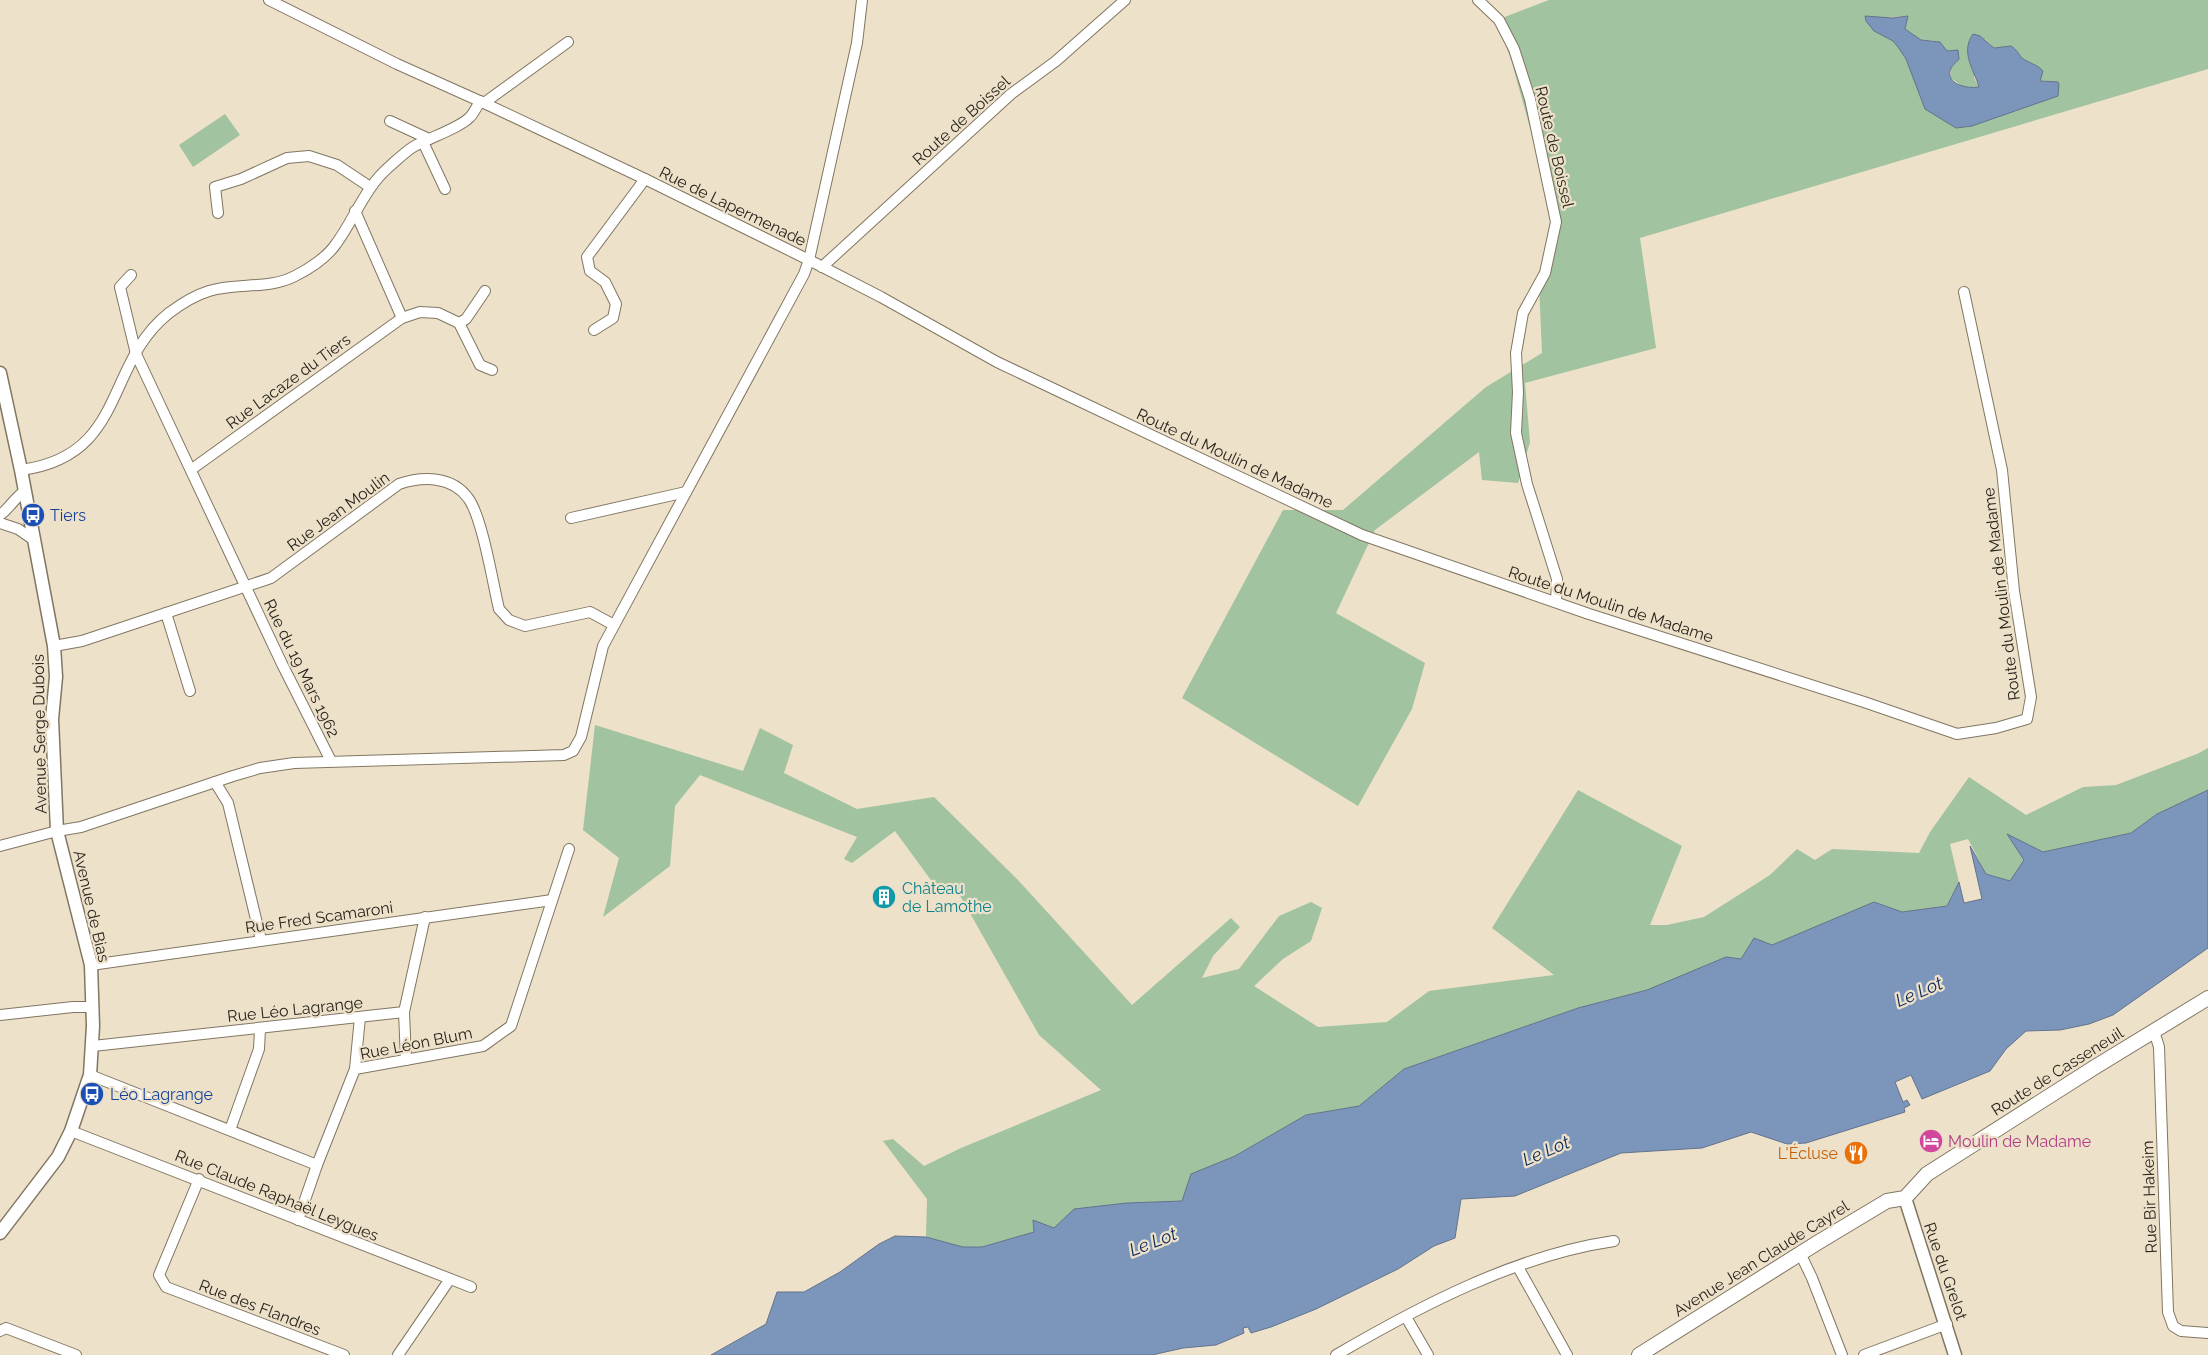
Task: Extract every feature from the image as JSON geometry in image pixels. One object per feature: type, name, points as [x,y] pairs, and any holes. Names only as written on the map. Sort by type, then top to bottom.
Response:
[{"type":"main road","name":"Route de Casseneuil","points":[[1905,1198],[1927,1174],[2208,998]]},
{"type":"main road","name":"Avenue Jean Claude Cayrel","points":[[1639,1355],[1800,1253],[1887,1202],[1905,1198]]},
{"type":"street","name":"Rue de Lapermenade","points":[[269,0],[396,64],[482,102],[645,179],[809,260],[857,43],[862,0]]},
{"type":"street","name":"Route de Boissel","points":[[822,267],[1010,94],[1056,61],[1125,0]]},
{"type":"street","name":"Route de Boissel","points":[[1478,0],[1499,20],[1514,49],[1530,99],[1556,222],[1545,273],[1524,313],[1516,352],[1518,392],[1516,432],[1527,484],[1557,579],[1556,602]]},
{"type":"street","points":[[21,470],[54,463],[86,442],[97,430],[110,410],[136,354],[151,330],[170,312],[210,290],[274,284],[294,276],[314,264],[336,245],[370,187],[388,167],[412,148],[470,118],[482,102],[568,42]]},
{"type":"street","points":[[390,121],[426,141],[446,189]]},
{"type":"street","points":[[218,213],[215,187],[241,179],[287,158],[309,156],[337,164],[370,187]]},
{"type":"street","points":[[594,330],[613,318],[616,304],[605,282],[590,270],[587,257],[645,179]]},
{"type":"street","points":[[356,212],[402,318],[420,312],[438,313],[459,323],[480,365],[492,370]]},
{"type":"street","points":[[0,846],[57,831],[81,827],[260,768],[294,763],[331,761],[564,755],[573,751],[581,737],[603,646],[800,283],[809,260]]},
{"type":"street","name":"Route du Moulin de Madame","points":[[809,260],[997,362],[1362,535],[1556,602],[1864,702],[1956,734],[1996,728],[2026,719],[2031,697],[2014,591],[2002,470],[1964,292]]},
{"type":"street","points":[[131,275],[120,287],[136,354],[192,469],[246,588]]},
{"type":"street","points":[[459,323],[466,319],[484,291]]},
{"type":"street","name":"Rue Lacaze du Tiers","points":[[192,469],[402,318]]},
{"type":"street","name":"Avenue Serge Dubois","points":[[0,373],[21,470],[54,646],[56,678],[52,719],[57,831]]},
{"type":"street","name":"Rue Jean Moulin","points":[[54,646],[82,641],[246,588],[271,578],[399,484],[416,478],[436,480],[455,485],[469,498],[476,513],[499,609],[509,620],[525,626],[590,612],[614,624]]},
{"type":"street","points":[[0,515],[11,506],[19,494],[25,491]]},
{"type":"street","points":[[571,518],[686,492]]},
{"type":"street","points":[[0,523],[18,529],[34,540]]},
{"type":"street","name":"Rue du 19 Mars 1962","points":[[246,588],[331,761]]},
{"type":"street","points":[[166,613],[190,691]]},
{"type":"street","points":[[215,782],[228,804],[261,940]]},
{"type":"street","name":"Avenue de Bias","points":[[0,1233],[58,1157],[71,1130],[90,1074],[93,1046],[91,965],[57,831]]},
{"type":"street","name":"Rue Léon Blum","points":[[298,1220],[317,1165],[355,1069],[483,1046],[511,1026],[569,849]]},
{"type":"street","name":"Rue Fred Scamaroni","points":[[91,965],[552,900]]},
{"type":"street","points":[[406,1060],[404,1012],[426,917]]},
{"type":"street","points":[[0,1015],[73,1007],[93,1008]]},
{"type":"street","name":"Rue Léo Lagrange","points":[[93,1046],[404,1012]]},
{"type":"street","points":[[355,1069],[360,1017]]},
{"type":"street","points":[[230,1130],[260,1050],[260,1029]]},
{"type":"street","name":"Rue Bir Hakeim","points":[[2154,1031],[2158,1047],[2168,1312],[2173,1326],[2181,1331],[2208,1333]]},
{"type":"street","points":[[90,1074],[317,1165]]},
{"type":"street","name":"Rue Claude Raphaël Leygues","points":[[71,1130],[471,1287]]},
{"type":"street","name":"Rue des Flandres","points":[[199,1180],[159,1275],[166,1286],[344,1355]]},
{"type":"street","name":"Rue du Grelot","points":[[1905,1198],[1956,1355]]},
{"type":"street","points":[[1336,1355],[1480,1280],[1581,1246],[1614,1241]]},
{"type":"street","points":[[1800,1253],[1812,1278],[1842,1355]]},
{"type":"street","points":[[1518,1267],[1567,1355]]},
{"type":"street","points":[[398,1355],[450,1279]]},
{"type":"street","points":[[1406,1317],[1428,1355]]},
{"type":"street","points":[[1864,1355],[1947,1324]]},
{"type":"street","points":[[0,1331],[6,1328],[76,1355]]},
{"type":"green space","points":[[1549,0],[2208,0],[2208,69],[1640,238],[1656,348],[1525,383],[1530,442],[1518,483],[1482,480],[1479,452],[1375,530],[1336,613],[1425,663],[1412,709],[1358,806],[1182,698],[1283,510],[1343,510],[1486,387],[1542,353],[1539,284],[1558,229],[1512,63],[1497,20]],"holes":[[[1908,16],[1905,29],[1921,40],[1937,41],[1957,62],[1951,68],[1951,78],[1963,87],[1979,87],[1974,78],[1985,39],[1994,48],[2011,46],[2024,60],[2038,67],[2043,72],[2039,81],[2053,81],[1995,116],[1956,128],[1914,78],[1906,59],[1878,18]]]},
{"type":"green space","points":[[225,114],[240,135],[193,167],[179,145]]},
{"type":"green space","points":[[595,725],[743,771],[760,728],[793,745],[784,773],[857,809],[934,797],[1018,880],[1132,1005],[1231,918],[1240,927],[1213,956],[1202,978],[1239,969],[1279,916],[1311,902],[1322,908],[1311,941],[1283,959],[1254,986],[1318,1027],[1387,1022],[1429,991],[1554,975],[1492,928],[1578,790],[1682,846],[1650,925],[1667,925],[1704,917],[1770,875],[1797,849],[1815,860],[1832,849],[1919,853],[1930,832],[1969,777],[2026,815],[2083,787],[2116,785],[2208,748],[2208,790],[2157,814],[2131,833],[2042,852],[2008,835],[2025,860],[2010,881],[1986,874],[1968,839],[1950,844],[1959,882],[1947,906],[1902,912],[1874,902],[1741,959],[1647,990],[1578,1008],[1404,1069],[1359,1106],[1306,1115],[1235,1156],[1192,1174],[1182,1201],[1127,1203],[1054,1228],[1033,1221],[1034,1232],[982,1247],[963,1247],[926,1237],[927,1199],[883,1141],[893,1139],[924,1166],[961,1148],[1101,1090],[1039,1035],[958,892],[936,887],[895,831],[852,863],[844,859],[857,837],[700,775],[675,806],[670,866],[603,917],[619,858],[583,830]]},
{"type":"water","points":[[1865,16],[1892,18],[1908,16],[1905,29],[1921,40],[1940,42],[1947,51],[1958,50],[1959,59],[1951,68],[1950,74],[1954,82],[1959,85],[1979,87],[1971,68],[1968,54],[1969,41],[1973,34],[1980,36],[1994,48],[2011,46],[2022,58],[2043,71],[2040,81],[2058,82],[2058,96],[1972,126],[1956,128],[1925,109],[1906,59],[1893,41],[1874,31],[1866,21]]},
{"type":"water","name":"Le Lot","points":[[2208,790],[2208,948],[2113,1015],[2089,1024],[2060,1030],[2026,1031],[2006,1049],[1990,1071],[1922,1099],[1911,1075],[1895,1082],[1903,1102],[1907,1100],[1910,1105],[1904,1108],[1905,1112],[1806,1143],[1787,1144],[1751,1132],[1702,1148],[1621,1153],[1515,1196],[1461,1199],[1455,1238],[1434,1246],[1398,1269],[1316,1309],[1251,1333],[1248,1327],[1243,1328],[1244,1333],[1216,1345],[1183,1348],[1152,1355],[711,1355],[766,1324],[777,1292],[804,1292],[840,1272],[879,1244],[895,1236],[926,1237],[963,1247],[982,1247],[1034,1232],[1033,1220],[1054,1228],[1074,1209],[1127,1203],[1182,1201],[1191,1174],[1235,1156],[1306,1115],[1359,1106],[1404,1069],[1578,1008],[1647,990],[1726,957],[1741,959],[1754,938],[1772,945],[1874,902],[1902,912],[1947,906],[1959,882],[1964,903],[1982,899],[1970,846],[1986,874],[2010,881],[2024,860],[2007,834],[2043,852],[2131,833],[2157,814]]},
{"type":"place","name":"Tiers","points":[[33,515]]},
{"type":"place","name":"Château de Lamothe","points":[[884,897]]},
{"type":"place","name":"Léo Lagrange","points":[[92,1094]]},
{"type":"place","name":"Moulin de Madame","points":[[1931,1141]]},
{"type":"place","name":"L'Écluse","points":[[1856,1153]]}]
